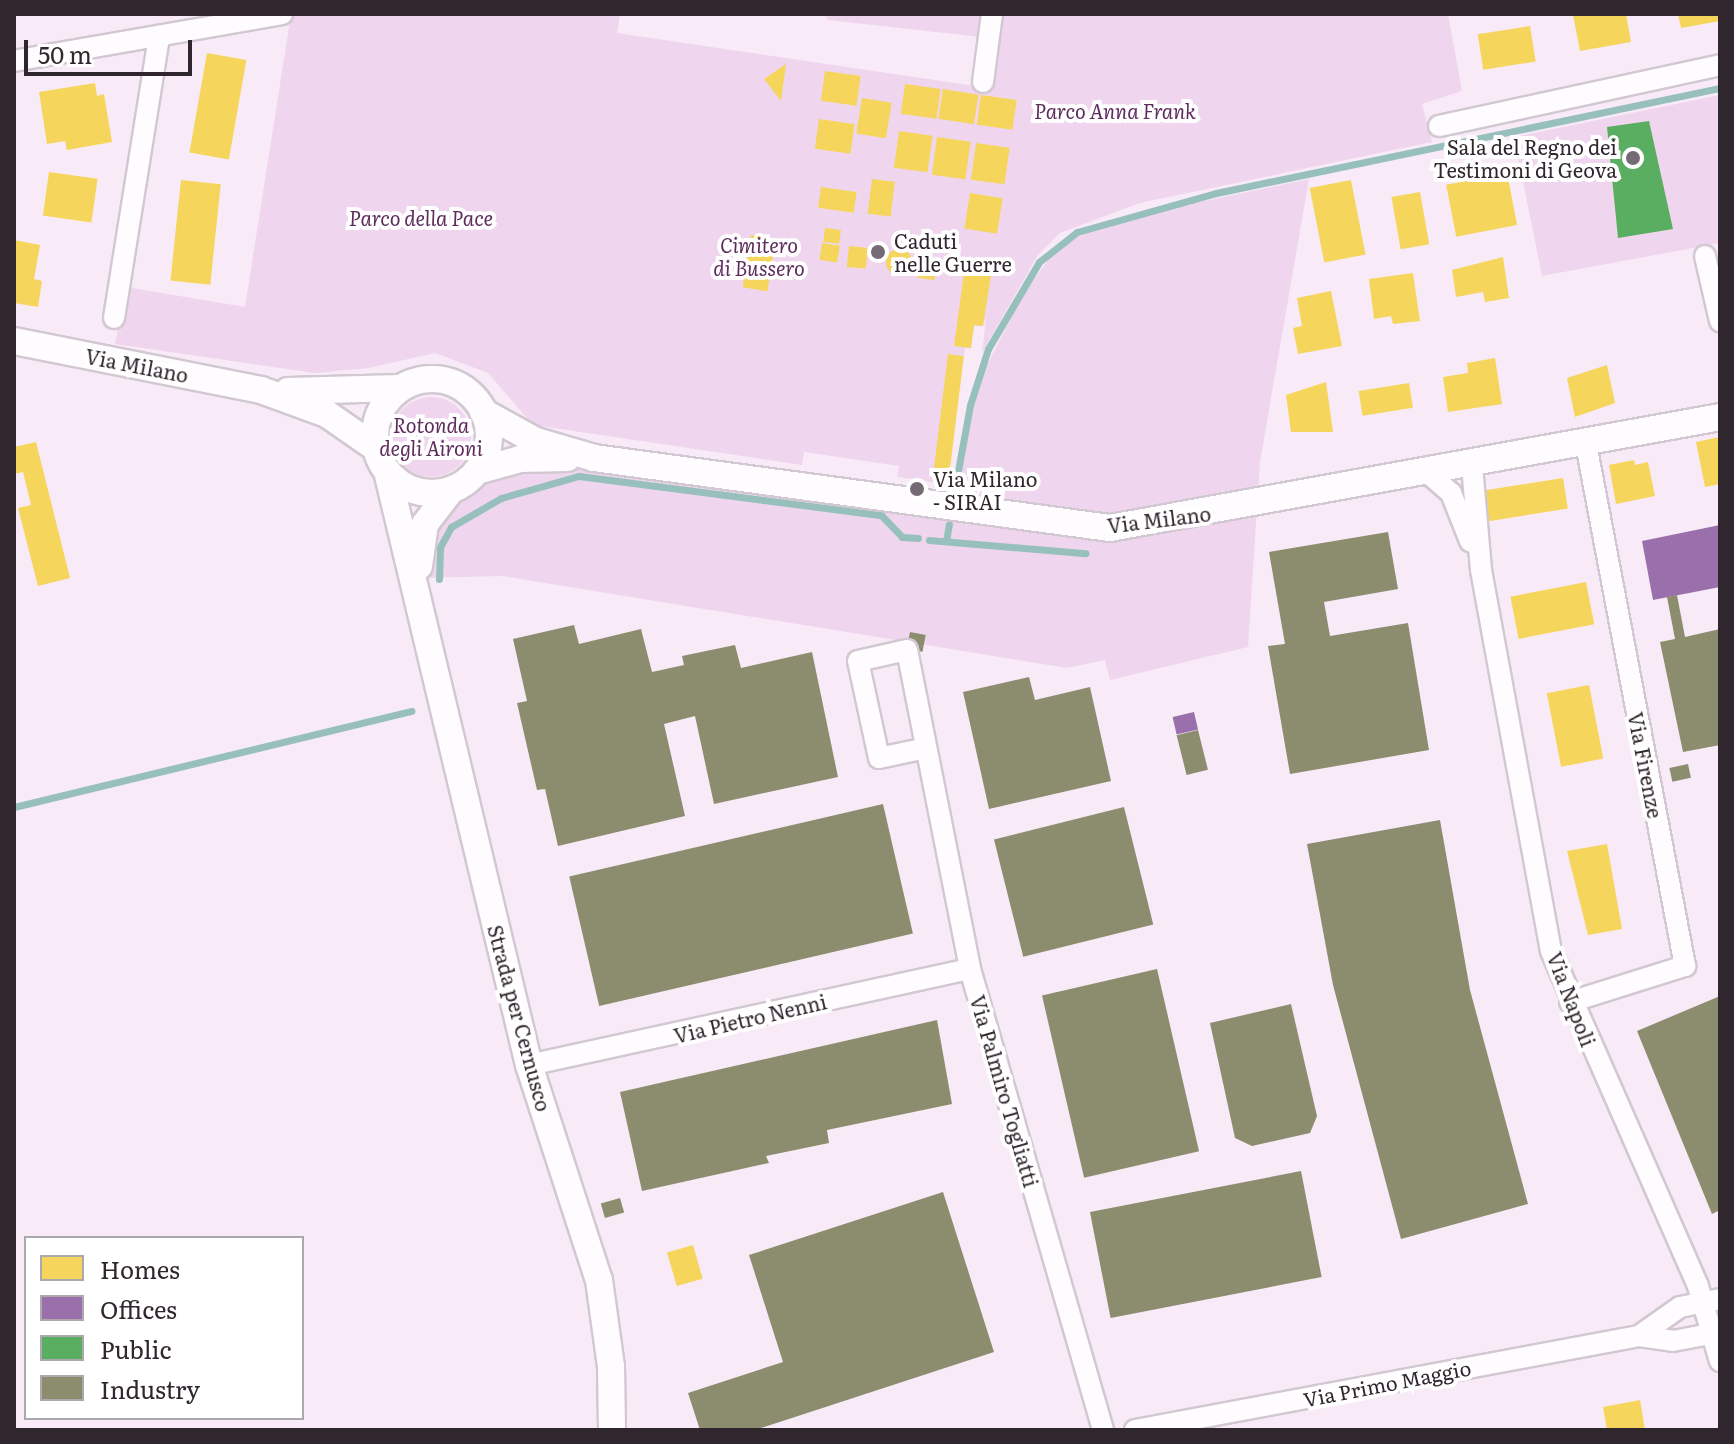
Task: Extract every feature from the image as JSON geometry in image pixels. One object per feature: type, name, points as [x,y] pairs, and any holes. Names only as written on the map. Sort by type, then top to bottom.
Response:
[{"type":"street","points":[[14,61],[282,14]]},
{"type":"street","points":[[983,82],[992,14]]},
{"type":"street","points":[[114,318],[159,36]]},
{"type":"street","points":[[1439,126],[1720,65]]},
{"type":"street","points":[[1705,256],[1720,321]]},
{"type":"street","name":"Via Milano","points":[[14,341],[261,390],[327,414],[420,492],[452,489],[477,471],[525,458],[594,458],[1110,528],[1429,474],[1720,417]]},
{"type":"street","name":"Via Milano","points":[[261,390],[400,388],[425,379],[447,381],[470,393],[483,412],[536,441],[594,458]]},
{"type":"street","points":[[381,459],[378,417],[400,388]]},
{"type":"street","points":[[477,471],[489,442],[483,412]]},
{"type":"street","name":"Via Firenze","points":[[1570,1002],[1685,966],[1586,444]]},
{"type":"street","name":"Strada per Cernusco","points":[[381,459],[420,605],[529,1065],[599,1280],[610,1355],[612,1430]]},
{"type":"street","name":"Via Napoli","points":[[1472,465],[1481,570],[1551,951],[1570,1002],[1711,1300],[1720,1361]]},
{"type":"street","name":"Via Napoli","points":[[1429,474],[1451,493],[1481,570]]},
{"type":"street","name":"Strada per Cernusco","points":[[420,605],[423,529],[452,489]]},
{"type":"street","name":"Via Palmiro Togliatti","points":[[926,748],[879,758],[858,661],[907,650],[970,969],[1103,1430]]},
{"type":"street","name":"Via Pietro Nenni","points":[[529,1065],[970,969]]},
{"type":"street","name":"Via Primo Maggio","points":[[1639,1336],[1667,1313],[1711,1300]]},
{"type":"street","name":"Via Primo Maggio","points":[[1135,1430],[1639,1336],[1673,1341],[1716,1333]]},
{"type":"green space","points":[[291,14],[620,14],[617,33],[989,88],[992,14],[1448,14],[1462,91],[1422,104],[1432,142],[1140,203],[1060,233],[1038,255],[982,353],[986,318],[983,326],[974,326],[971,348],[965,348],[945,484],[897,477],[899,466],[804,452],[802,465],[533,425],[488,373],[435,353],[369,368],[315,373],[115,344],[126,287],[245,307]]},
{"type":"green space","points":[[825,14],[983,14],[980,37],[828,20]]},
{"type":"green space","points":[[1720,95],[1720,243],[1542,276],[1514,137]]},
{"type":"green space","points":[[1309,179],[1260,462],[1248,647],[1110,680],[1105,660],[1067,668],[502,576],[424,578],[434,520],[487,480],[545,465],[954,512],[973,406],[985,369],[1025,291],[1052,255],[1073,239],[1119,219]]},
{"type":"green space","name":"Rotonda degli Aironi","points":[[431,397],[446,400],[459,409],[468,422],[471,437],[468,452],[459,465],[446,474],[431,477],[416,474],[403,465],[394,452],[391,437],[394,422],[403,409],[416,400]]},
{"type":"building: Homes","points":[[1626,14],[1631,42],[1580,51],[1573,15]]},
{"type":"building: Homes","points":[[1678,14],[1720,14],[1720,21],[1681,28]]},
{"type":"building: Homes","points":[[1530,26],[1536,62],[1483,70],[1478,34]]},
{"type":"building: Homes","points":[[207,53],[246,60],[229,159],[189,152]]},
{"type":"building: Homes","points":[[786,64],[781,101],[764,79]]},
{"type":"building: Homes","points":[[825,71],[861,76],[856,106],[821,101]]},
{"type":"building: Homes","points":[[95,83],[97,96],[104,94],[112,142],[67,150],[65,141],[47,144],[39,92]]},
{"type":"building: Homes","points":[[905,84],[941,89],[936,119],[901,114]]},
{"type":"building: Homes","points":[[943,89],[979,95],[974,124],[938,119]]},
{"type":"building: Homes","points":[[981,95],[1017,100],[1012,130],[977,125]]},
{"type":"building: Homes","points":[[862,98],[892,103],[886,138],[856,134]]},
{"type":"building: Homes","points":[[819,119],[855,124],[850,154],[815,149]]},
{"type":"building: Homes","points":[[899,131],[933,136],[928,172],[894,168]]},
{"type":"building: Homes","points":[[937,137],[971,142],[965,179],[932,175]]},
{"type":"building: Homes","points":[[976,143],[1010,148],[1005,184],[971,180]]},
{"type":"building: Homes","points":[[49,172],[98,179],[91,222],[43,216]]},
{"type":"building: Homes","points":[[1507,173],[1517,225],[1456,237],[1446,185]]},
{"type":"building: Homes","points":[[872,179],[895,182],[891,217],[868,214]]},
{"type":"building: Homes","points":[[181,180],[221,184],[210,285],[170,280]]},
{"type":"building: Homes","points":[[1351,180],[1366,255],[1324,263],[1310,188]]},
{"type":"building: Homes","points":[[821,187],[857,192],[854,213],[818,208]]},
{"type":"building: Homes","points":[[1420,192],[1429,244],[1401,249],[1391,197]]},
{"type":"building: Homes","points":[[970,193],[1003,198],[997,234],[964,229]]},
{"type":"building: Homes","points":[[825,228],[841,230],[839,244],[823,242]]},
{"type":"building: Homes","points":[[751,235],[776,239],[767,291],[743,287]]},
{"type":"building: Homes","points":[[14,240],[40,245],[34,279],[42,281],[38,307],[14,303]]},
{"type":"building: Homes","points":[[822,243],[840,246],[837,263],[819,260]]},
{"type":"building: Homes","points":[[849,246],[868,248],[866,269],[847,267]]},
{"type":"building: Homes","points":[[899,249],[908,253],[912,262],[908,271],[899,275],[890,271],[886,262],[890,253]]},
{"type":"building: Homes","points":[[1503,257],[1509,298],[1485,302],[1483,292],[1456,297],[1452,270]]},
{"type":"building: Homes","points":[[920,259],[937,261],[935,280],[918,278]]},
{"type":"building: Homes","points":[[965,265],[992,269],[983,326],[974,325],[971,348],[954,346]]},
{"type":"building: Homes","points":[[1413,273],[1420,321],[1393,324],[1391,316],[1374,319],[1369,279]]},
{"type":"building: Homes","points":[[1331,291],[1342,346],[1298,354],[1293,328],[1302,326],[1297,298]]},
{"type":"building: Homes","points":[[948,354],[964,356],[948,483],[932,481]]},
{"type":"building: Homes","points":[[1495,358],[1502,404],[1448,412],[1443,377],[1468,373],[1467,363]]},
{"type":"building: Homes","points":[[1607,365],[1615,403],[1575,417],[1567,378]]},
{"type":"building: Homes","points":[[1326,382],[1333,432],[1291,432],[1286,395]]},
{"type":"building: Homes","points":[[1409,383],[1413,408],[1363,416],[1359,391]]},
{"type":"building: Homes","points":[[1720,437],[1720,484],[1705,487],[1696,442]]},
{"type":"building: Homes","points":[[36,442],[70,578],[38,586],[18,508],[31,505],[23,472],[14,474],[14,447]]},
{"type":"building: Homes","points":[[1634,460],[1635,465],[1648,462],[1655,496],[1616,504],[1609,465]]},
{"type":"building: Homes","points":[[1563,478],[1568,509],[1489,521],[1484,491]]},
{"type":"building: Homes","points":[[1586,582],[1594,624],[1519,639],[1510,597]]},
{"type":"building: Homes","points":[[1589,685],[1603,759],[1561,767],[1547,693]]},
{"type":"building: Homes","points":[[1607,844],[1622,929],[1588,935],[1567,851]]},
{"type":"building: Homes","points":[[693,1245],[703,1279],[677,1286],[667,1252]]},
{"type":"building: Homes","points":[[1640,1400],[1645,1430],[1607,1430],[1603,1407]]},
{"type":"building: Offices","points":[[1720,525],[1720,587],[1653,600],[1642,541]]},
{"type":"building: Offices","points":[[1194,712],[1198,730],[1177,734],[1173,717]]},
{"type":"building: Public","name":"Sala del Regno dei Testimoni di Geova","points":[[1649,121],[1673,229],[1618,238],[1607,127]]},
{"type":"building: Industry","points":[[1388,532],[1398,589],[1324,602],[1330,636],[1408,623],[1429,750],[1290,774],[1268,646],[1285,644],[1269,552]]},
{"type":"building: Industry","points":[[1677,595],[1685,637],[1720,629],[1720,745],[1683,752],[1660,642],[1675,639],[1667,597]]},
{"type":"building: Industry","points":[[574,625],[579,644],[641,629],[652,672],[684,665],[682,656],[735,645],[741,668],[812,652],[838,777],[714,804],[695,716],[664,724],[685,816],[558,846],[545,789],[537,790],[517,703],[527,701],[513,639]]},
{"type":"building: Industry","points":[[910,632],[926,635],[922,652],[907,649]]},
{"type":"building: Industry","points":[[1029,677],[1035,700],[1090,687],[1111,781],[989,809],[963,692]]},
{"type":"building: Industry","points":[[1198,730],[1208,770],[1187,775],[1177,735]]},
{"type":"building: Industry","points":[[1688,764],[1691,778],[1672,782],[1669,768]]},
{"type":"building: Industry","points":[[883,804],[913,934],[599,1006],[569,876]]},
{"type":"building: Industry","points":[[1124,807],[1153,924],[1023,957],[994,839]]},
{"type":"building: Industry","points":[[1440,820],[1470,990],[1528,1204],[1401,1239],[1333,985],[1307,844]]},
{"type":"building: Industry","points":[[1157,969],[1199,1151],[1084,1178],[1042,996]]},
{"type":"building: Industry","points":[[1720,996],[1720,1210],[1712,1214],[1637,1031]]},
{"type":"building: Industry","points":[[1291,1004],[1317,1116],[1310,1133],[1252,1146],[1235,1138],[1210,1023]]},
{"type":"building: Industry","points":[[937,1020],[952,1104],[827,1130],[829,1143],[766,1156],[769,1163],[642,1191],[620,1092]]},
{"type":"building: Industry","points":[[1301,1171],[1322,1277],[1111,1318],[1090,1212]]},
{"type":"building: Industry","points":[[943,1192],[994,1352],[755,1430],[700,1430],[688,1393],[783,1362],[749,1255]]},
{"type":"building: Industry","points":[[620,1198],[624,1212],[605,1218],[601,1204]]},
{"type":"waterway","points":[[955,487],[970,405],[988,349],[1039,262],[1077,232],[1216,193],[1720,88]]},
{"type":"waterway","points":[[439,579],[440,547],[451,527],[501,498],[579,476],[881,515],[902,537],[918,538]]},
{"type":"waterway","points":[[946,541],[949,524]]},
{"type":"waterway","points":[[929,540],[1085,553]]},
{"type":"waterway","points":[[14,807],[412,711]]},
{"type":"place","name":"Sala del Regno dei Testimoni di Geova","points":[[1633,158]]},
{"type":"place","name":"Caduti nelle Guerre","points":[[878,252]]},
{"type":"place","name":"Via Milano - SIRAI","points":[[917,489]]},
{"type":"park label","name":"Parco Anna Frank","points":[[1115,110]]},
{"type":"park label","name":"Parco della Pace","points":[[421,217]]},
{"type":"park label","name":"Cimitero di Bussero","points":[[759,256]]}]
